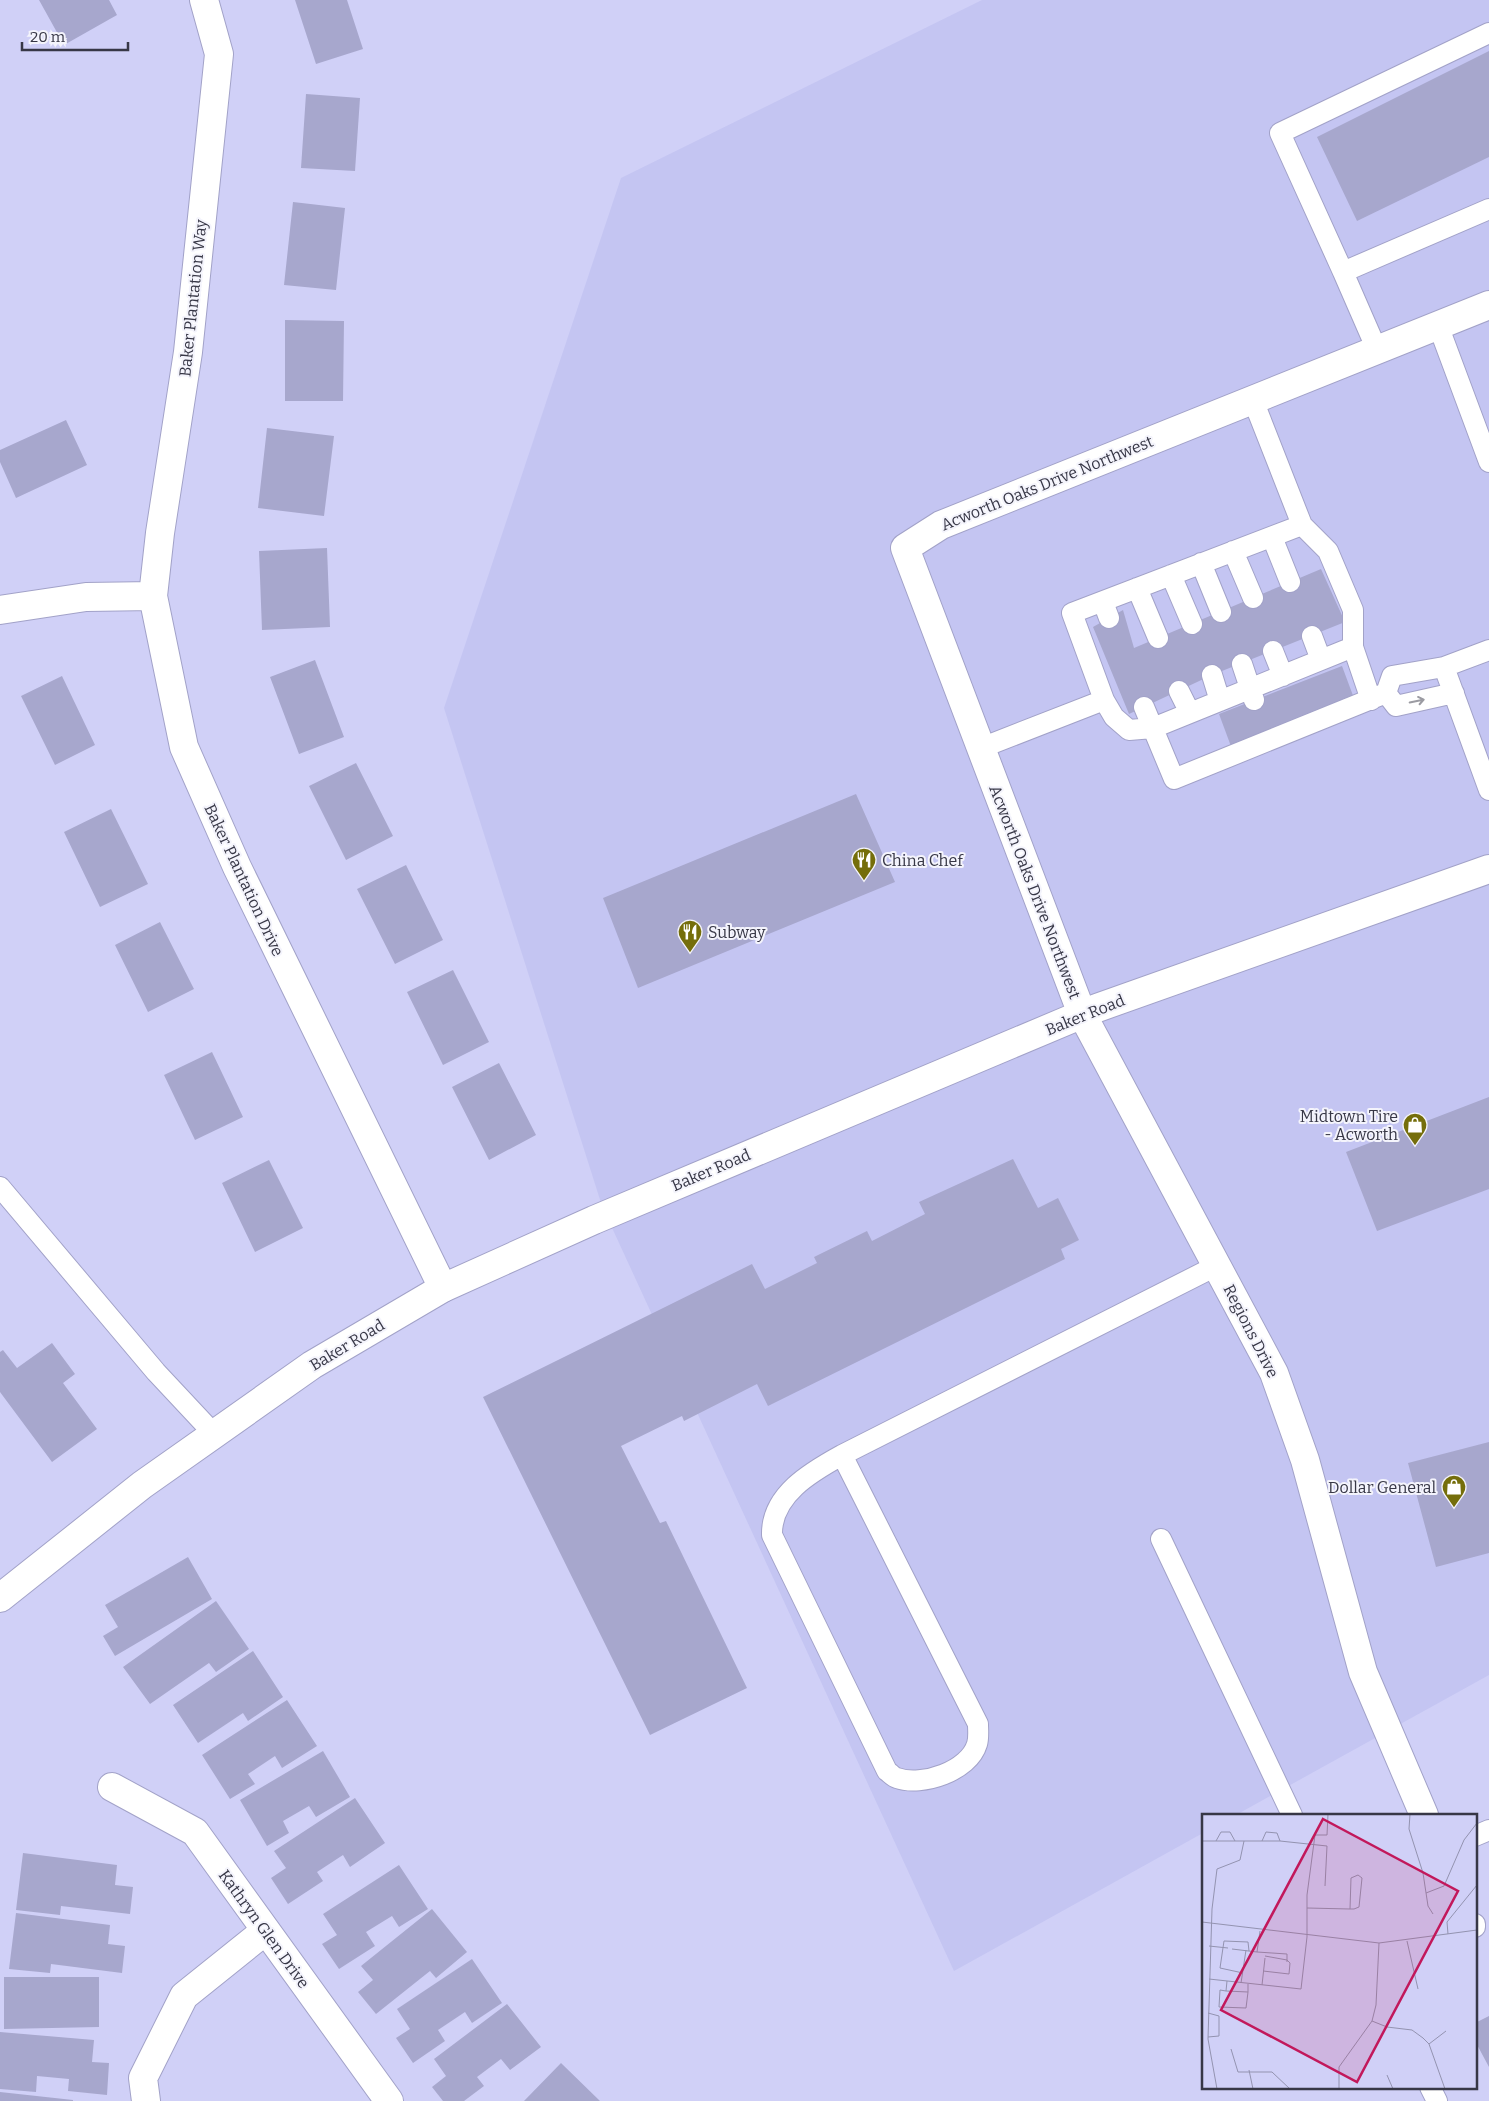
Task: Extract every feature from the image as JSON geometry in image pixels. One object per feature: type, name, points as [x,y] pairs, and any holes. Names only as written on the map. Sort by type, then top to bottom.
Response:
[{"type":"street","name":"Baker Plantation Way","points":[[153,596],[160,533],[188,352],[219,54],[204,0]]},
{"type":"street","name":"Acworth Oaks Drive Northwest","points":[[1082,1014],[905,548],[941,525],[1489,305]]},
{"type":"street","points":[[0,610],[86,597],[153,596]]},
{"type":"street","name":"Baker Plantation Drive","points":[[153,596],[184,748],[241,876],[443,1288]]},
{"type":"street","name":"Baker Road","points":[[0,1598],[142,1485],[312,1365],[443,1288],[594,1220],[1082,1014],[1489,868]]},
{"type":"street","name":"Regions Drive","points":[[1082,1014],[1274,1373],[1305,1460],[1363,1672],[1424,1814]]},
{"type":"street","name":"Kathryn Glen Drive","points":[[112,1787],[194,1832],[389,2101]]},
{"type":"street","points":[[146,2101],[143,2078],[184,1996],[265,1932]]},
{"type":"lane","points":[[1377,350],[1280,133],[1489,33]]},
{"type":"lane","points":[[1343,272],[1489,209]]},
{"type":"lane","points":[[1438,325],[1481,416],[1489,462]]},
{"type":"lane","points":[[1253,400],[1302,525],[1328,551],[1353,610],[1353,647],[1378,696],[1396,706],[1454,694]]},
{"type":"lane","points":[[1302,525],[1136,588],[1106,610],[1072,613],[1104,700],[1114,717],[1129,730],[1153,728],[1220,701],[1252,694],[1297,675],[1321,660],[1353,647]]},
{"type":"lane","points":[[1272,536],[1290,582]]},
{"type":"lane","points":[[1233,551],[1253,598]]},
{"type":"lane","points":[[1201,563],[1221,612]]},
{"type":"lane","points":[[1171,575],[1192,624]]},
{"type":"lane","points":[[1136,588],[1158,638]]},
{"type":"lane","points":[[1312,636],[1321,660]]},
{"type":"lane","points":[[1144,707],[1174,779],[1268,738],[1378,696],[1392,676],[1444,667],[1489,650]]},
{"type":"lane","points":[[1273,651],[1297,675]]},
{"type":"lane","points":[[1242,664],[1252,694]]},
{"type":"lane","points":[[1444,667],[1489,790]]},
{"type":"lane","points":[[1212,675],[1220,701]]},
{"type":"lane","points":[[1179,691],[1190,713]]},
{"type":"lane","points":[[980,748],[1104,700]]},
{"type":"lane","points":[[0,1187],[156,1372],[214,1434]]},
{"type":"lane","points":[[842,1454],[978,1724],[977,1744],[970,1756],[955,1769],[928,1780],[896,1778],[887,1771],[772,1535],[772,1524],[776,1512],[785,1497],[813,1471],[842,1454],[1216,1266]]},
{"type":"lane","points":[[1161,1539],[1292,1814]]},
{"type":"lane","points":[[1476,1836],[1489,1830]]},
{"type":"lane","points":[[1430,2088],[1437,2101]]},
{"type":"shaded area","points":[[982,0],[1489,0],[1489,1675],[1238,1814],[1202,1814],[1202,1834],[954,1971],[602,1206],[444,708],[621,178]]},
{"type":"building","points":[[39,0],[109,0],[117,15],[64,45]]},
{"type":"building","points":[[295,0],[347,0],[363,49],[316,64]]},
{"type":"building","points":[[1489,51],[1489,157],[1357,221],[1317,137]]},
{"type":"building","points":[[306,94],[360,98],[355,171],[301,168]]},
{"type":"building","points":[[293,202],[345,208],[336,290],[284,285]]},
{"type":"building","points":[[285,320],[344,321],[343,401],[285,401]]},
{"type":"building","points":[[66,420],[87,465],[16,498],[0,462],[0,450]]},
{"type":"building","points":[[267,428],[334,436],[324,516],[258,508]]},
{"type":"building","points":[[327,548],[330,627],[262,630],[259,551]]},
{"type":"building","points":[[1321,569],[1345,622],[1212,675],[1129,714],[1093,627],[1123,610],[1134,648]]},
{"type":"building","points":[[315,660],[344,737],[299,754],[270,677]]},
{"type":"building","points":[[1342,666],[1355,701],[1232,749],[1219,714]]},
{"type":"building","points":[[62,676],[95,745],[55,765],[21,696]]},
{"type":"building","points":[[356,763],[393,836],[346,860],[309,786]]},
{"type":"building","points":[[856,794],[895,882],[638,988],[603,898]]},
{"type":"building","points":[[111,809],[148,884],[100,907],[64,832]]},
{"type":"building","points":[[406,865],[443,940],[395,964],[357,889]]},
{"type":"building","points":[[160,922],[194,989],[148,1012],[115,945]]},
{"type":"building","points":[[453,970],[489,1042],[443,1065],[407,992]]},
{"type":"building","points":[[212,1052],[243,1117],[195,1140],[164,1075]]},
{"type":"building","points":[[499,1063],[536,1135],[489,1160],[452,1087]]},
{"type":"building","points":[[1489,1097],[1489,1189],[1377,1231],[1346,1152]]},
{"type":"building","points":[[1013,1159],[1038,1208],[1058,1198],[1079,1240],[1061,1249],[1065,1259],[768,1406],[757,1384],[684,1421],[682,1416],[621,1446],[660,1523],[666,1521],[747,1688],[650,1735],[483,1397],[752,1264],[765,1289],[817,1263],[814,1257],[867,1231],[872,1241],[925,1214],[919,1202]]},
{"type":"building","points":[[269,1160],[303,1228],[255,1252],[222,1183]]},
{"type":"building","points":[[52,1343],[75,1374],[63,1383],[97,1429],[52,1462],[0,1392],[0,1352],[3,1350],[17,1368]]},
{"type":"building","name":"Dollar General","points":[[1489,1442],[1489,1553],[1436,1567],[1408,1463]]},
{"type":"building","points":[[188,1557],[212,1599],[115,1656],[103,1636],[118,1627],[105,1605]]},
{"type":"building","points":[[216,1601],[249,1649],[216,1672],[209,1663],[150,1704],[123,1667]]},
{"type":"building","points":[[253,1651],[283,1697],[248,1721],[243,1713],[198,1743],[173,1705]]},
{"type":"building","points":[[287,1700],[317,1746],[282,1768],[275,1756],[248,1774],[255,1784],[230,1799],[202,1755]]},
{"type":"building","points":[[323,1751],[350,1797],[316,1817],[309,1806],[283,1821],[289,1833],[267,1846],[240,1800]]},
{"type":"building","points":[[355,1798],[385,1843],[350,1867],[343,1855],[317,1872],[323,1881],[288,1904],[271,1878],[286,1868],[274,1851]]},
{"type":"building","points":[[23,1853],[117,1865],[115,1885],[133,1887],[130,1914],[61,1906],[60,1915],[16,1910]]},
{"type":"building","points":[[399,1865],[428,1909],[399,1927],[392,1916],[366,1932],[375,1946],[339,1969],[322,1944],[337,1935],[323,1914]]},
{"type":"building","points":[[432,1909],[467,1952],[436,1978],[430,1971],[376,2014],[358,1992],[373,1980],[361,1966]]},
{"type":"building","points":[[16,1913],[110,1925],[108,1944],[125,1946],[122,1973],[51,1964],[50,1973],[9,1969]]},
{"type":"building","points":[[472,1959],[502,2003],[472,2023],[465,2012],[438,2030],[445,2041],[413,2063],[396,2038],[410,2029],[397,2009]]},
{"type":"building","points":[[4,1977],[99,1977],[99,2027],[4,2029]]},
{"type":"building","points":[[507,2004],[541,2047],[510,2070],[501,2059],[477,2077],[484,2086],[464,2101],[443,2101],[432,2087],[446,2076],[434,2059]]},
{"type":"building","points":[[1489,2016],[1489,2067],[1476,2043],[1476,2022]]},
{"type":"building","points":[[0,2032],[94,2040],[92,2062],[109,2063],[107,2095],[68,2091],[69,2079],[37,2076],[36,2092],[0,2089]]},
{"type":"building","points":[[561,2063],[600,2101],[524,2101]]},
{"type":"building","points":[[0,2092],[73,2100],[73,2101],[0,2101]]},
{"type":"place","name":"China Chef","points":[[864,881]]},
{"type":"place","name":"Subway","points":[[690,953]]},
{"type":"place","name":"Midtown Tire - Acworth","points":[[1415,1146]]},
{"type":"place","name":"Dollar General","points":[[1454,1508]]}]
